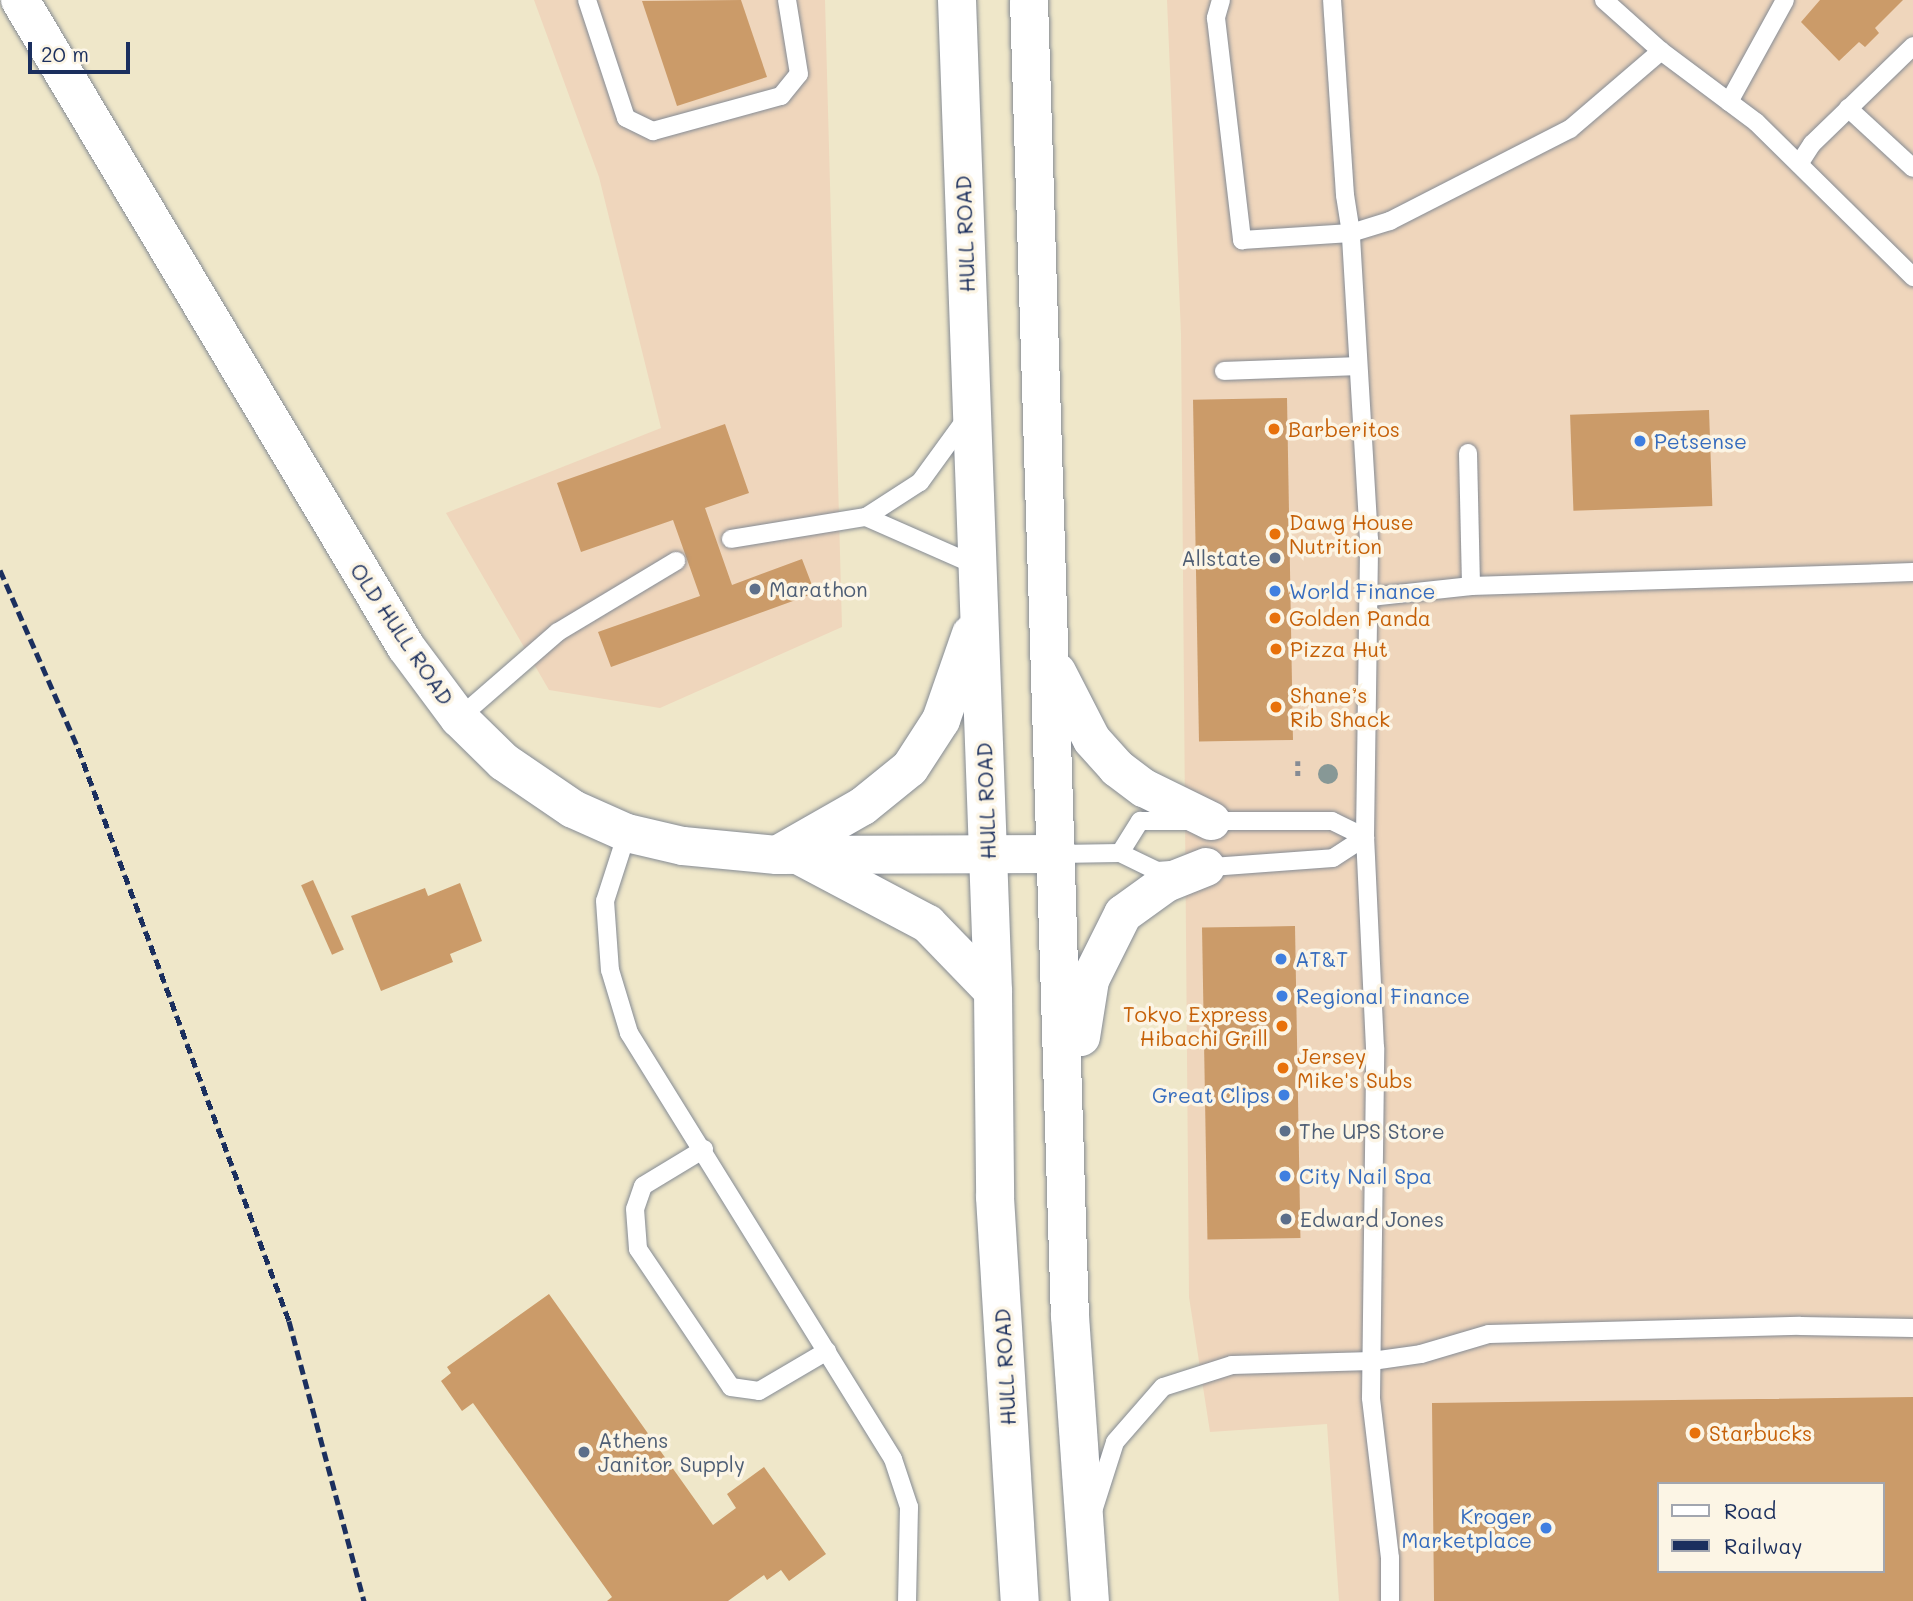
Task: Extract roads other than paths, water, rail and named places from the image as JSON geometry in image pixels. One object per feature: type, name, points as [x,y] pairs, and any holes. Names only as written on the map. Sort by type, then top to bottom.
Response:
[{"type":"main road","name":"OLD HULL ROAD","points":[[20,0],[373,594],[459,718],[504,762],[555,799],[627,833],[707,850],[786,855],[1058,854]]},
{"type":"main road","name":"HULL ROAD","points":[[957,0],[993,991],[995,1197],[1020,1601]]},
{"type":"main road","points":[[1029,0],[1058,854],[1070,1316],[1090,1601]]},
{"type":"main road","points":[[1031,63],[1056,0]]},
{"type":"main road","points":[[786,855],[863,806],[910,768],[941,720],[978,615]]},
{"type":"main road","points":[[1051,663],[1092,740],[1117,768],[1143,788],[1211,821]]},
{"type":"main road","points":[[786,855],[928,924],[993,991]]},
{"type":"main road","points":[[1066,1132],[1090,980],[1123,914],[1166,883],[1206,867]]},
{"type":"lane","points":[[587,0],[626,118],[653,131],[781,96],[799,74],[787,0]]},
{"type":"lane","points":[[1221,0],[1216,18],[1242,240],[1351,233],[1390,221],[1570,129],[1661,51]]},
{"type":"lane","points":[[1332,0],[1345,195],[1351,233],[1370,597],[1365,837],[1375,1048],[1371,1398],[1390,1558],[1391,1601]]},
{"type":"lane","points":[[1604,0],[1661,51],[1729,102],[1799,164],[1913,277]]},
{"type":"lane","points":[[1729,102],[1785,0]]},
{"type":"lane","points":[[1799,164],[1812,144],[1913,46]]},
{"type":"lane","points":[[1848,108],[1913,168]]},
{"type":"lane","points":[[1224,371],[1358,366]]},
{"type":"lane","points":[[731,539],[866,517],[920,482],[972,410]]},
{"type":"lane","points":[[1468,453],[1471,586]]},
{"type":"lane","points":[[866,517],[976,566]]},
{"type":"lane","points":[[459,718],[558,632],[676,561]]},
{"type":"lane","points":[[1370,597],[1471,586],[1913,572]]},
{"type":"lane","points":[[1120,853],[1140,821],[1332,821],[1365,837]]},
{"type":"lane","points":[[627,833],[605,901],[610,970],[629,1033],[704,1149],[892,1459],[909,1507],[906,1601]]},
{"type":"lane","points":[[1058,854],[1120,853],[1157,871],[1333,858],[1365,837]]},
{"type":"lane","points":[[704,1149],[643,1186],[635,1209],[638,1249],[731,1387],[760,1391],[785,1380],[827,1351]]},
{"type":"lane","points":[[1084,1541],[1115,1442],[1163,1387],[1232,1365],[1372,1361],[1421,1354],[1489,1334],[1800,1325],[1913,1328]]},
{"type":"railway","points":[[0,570],[78,748],[289,1321],[364,1601]]},
{"type":"place","name":"Barberitos","points":[[1274,429]]},
{"type":"place","name":"Petsense","points":[[1640,441]]},
{"type":"place","name":"Dawg House Nutrition","points":[[1275,534]]},
{"type":"place","name":"Allstate","points":[[1275,558]]},
{"type":"place","name":"Marathon","points":[[755,589]]},
{"type":"place","name":"World Finance","points":[[1275,591]]},
{"type":"place","name":"Golden Panda","points":[[1275,618]]},
{"type":"place","name":"Pizza Hut","points":[[1276,649]]},
{"type":"place","name":"Shane’s Rib Shack","points":[[1276,707]]},
{"type":"place","name":"AT&T","points":[[1281,959]]},
{"type":"place","name":"Regional Finance","points":[[1282,996]]},
{"type":"place","name":"Tokyo Express Hibachi Grill","points":[[1282,1026]]},
{"type":"place","name":"Jersey Mike's Subs","points":[[1283,1068]]},
{"type":"place","name":"Great Clips","points":[[1284,1095]]},
{"type":"place","name":"The UPS Store","points":[[1285,1131]]},
{"type":"place","name":"City Nail Spa","points":[[1285,1176]]},
{"type":"place","name":"Edward Jones","points":[[1286,1219]]},
{"type":"place","name":"Starbucks","points":[[1695,1433]]},
{"type":"place","name":"Athens Janitor Supply","points":[[584,1452]]},
{"type":"place","name":"Kroger Marketplace","points":[[1546,1528]]}]
